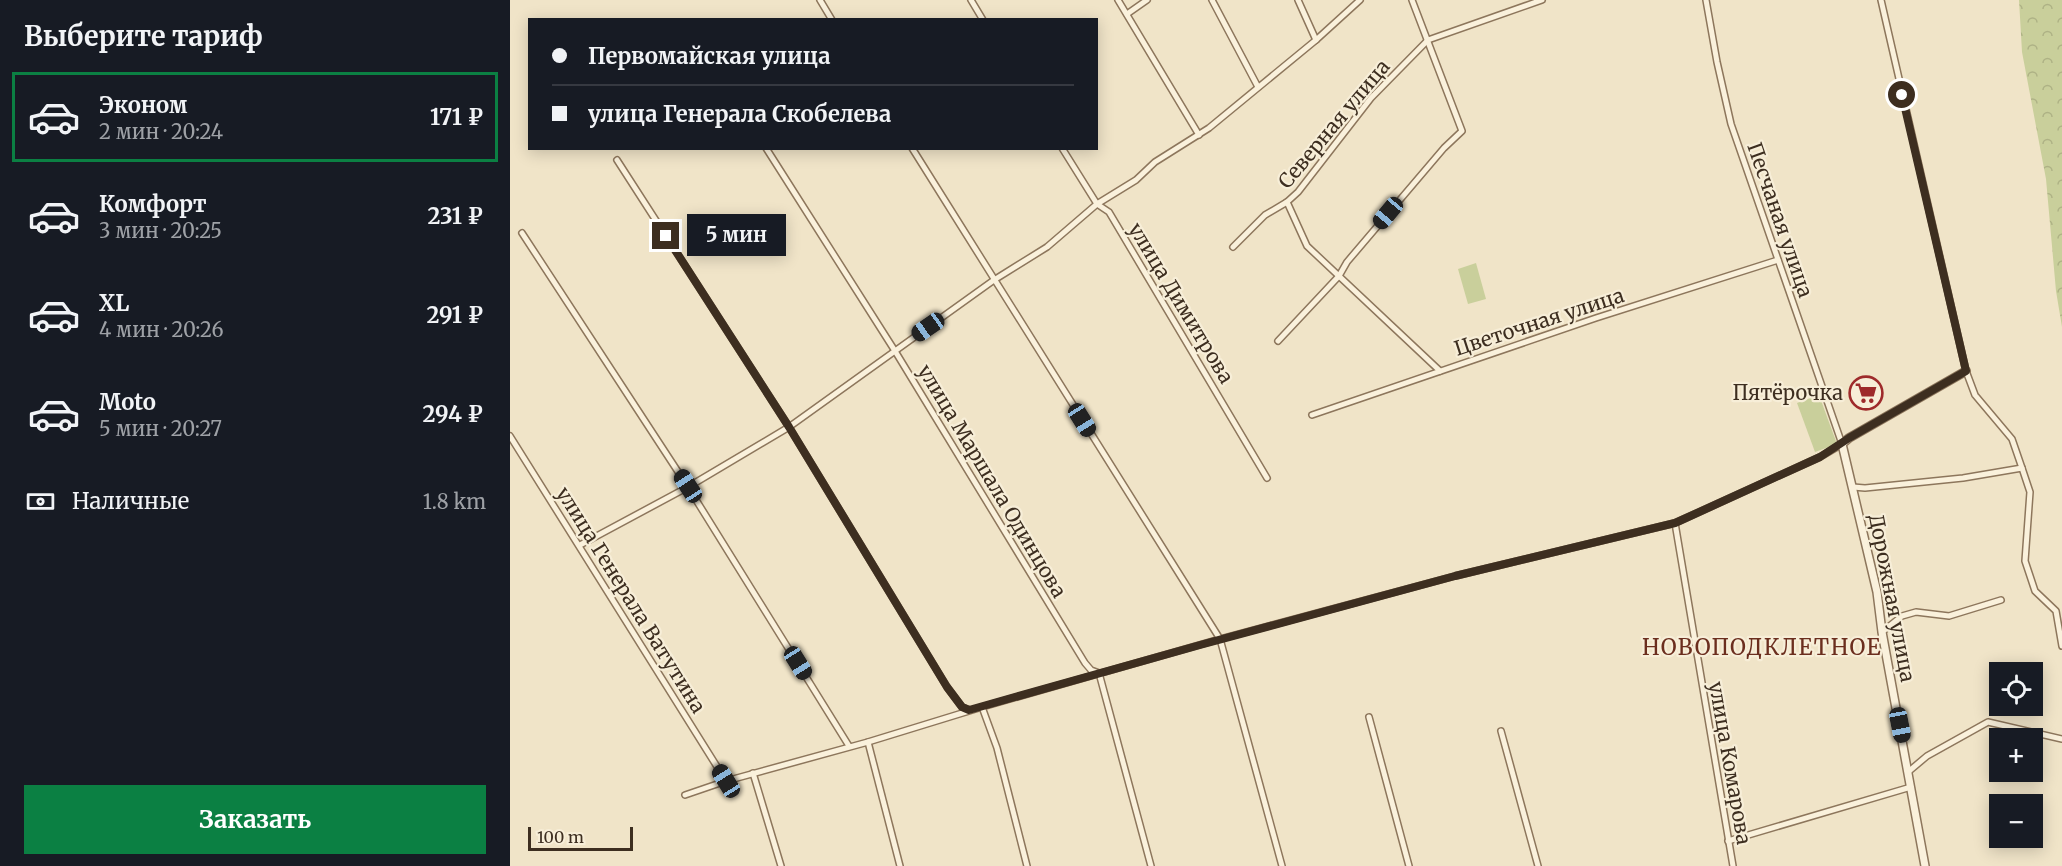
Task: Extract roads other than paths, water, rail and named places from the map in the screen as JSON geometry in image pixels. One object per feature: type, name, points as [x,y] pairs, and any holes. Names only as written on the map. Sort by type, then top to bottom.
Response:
[{"type":"street","points":[[820,0],[831,18]]},
{"type":"street","points":[[971,0],[982,18]]},
{"type":"street","points":[[1118,0],[1199,135]]},
{"type":"street","points":[[1127,14],[1147,0]]},
{"type":"street","points":[[1212,0],[1258,87]]},
{"type":"street","points":[[1298,0],[1316,40]]},
{"type":"street","points":[[580,545],[789,427],[994,280],[1047,247],[1097,204],[1136,180],[1155,162],[1199,135],[1316,40],[1360,0]]},
{"type":"street","points":[[1278,341],[1339,276],[1347,262],[1443,148],[1462,131],[1412,0]]},
{"type":"street","points":[[1428,40],[1542,0]]},
{"type":"street","name":"Песчаная улица","points":[[1706,0],[1731,124],[1842,444]]},
{"type":"street","points":[[1881,0],[1966,371],[1975,394],[2012,439],[2030,492],[2025,561],[2035,591],[2056,612],[2062,646]]},
{"type":"street","name":"Северная улица","points":[[1233,247],[1264,215],[1287,202],[1298,192],[1318,168],[1332,145],[1371,98],[1428,40]]},
{"type":"street","name":"улица Маршала Одинцова","points":[[767,150],[895,351],[1085,663],[1091,670],[1099,673]]},
{"type":"street","points":[[913,150],[1220,639],[1282,866]]},
{"type":"street","name":"улица Димитрова","points":[[1063,150],[1097,204],[1109,212],[1267,478]]},
{"type":"street","points":[[617,159],[789,427],[947,687],[962,707],[969,710]]},
{"type":"street","points":[[1287,202],[1303,242],[1440,371]]},
{"type":"street","points":[[522,233],[688,486],[849,746]]},
{"type":"street","name":"Цветочная улица","points":[[1312,415],[1596,318],[1778,260]]},
{"type":"street","points":[[685,795],[982,706],[1220,639],[1455,576],[1675,523],[1820,457],[1966,371]]},
{"type":"street","name":"улица Генерала Ватутина","points":[[510,436],[726,781]]},
{"type":"street","name":"Дорожная улица","points":[[1842,444],[1877,592],[1882,632],[1925,866]]},
{"type":"street","points":[[1853,487],[1865,488],[1952,479],[2022,468]]},
{"type":"street","name":"улица Комарова","points":[[1675,523],[1733,866]]},
{"type":"street","points":[[1882,632],[1902,616],[1916,612],[1949,616],[2001,600]]},
{"type":"street","points":[[1099,673],[1151,866]]},
{"type":"street","points":[[982,706],[997,748],[1027,866]]},
{"type":"street","points":[[1370,717],[1409,866]]},
{"type":"street","points":[[1908,772],[1927,756],[1988,722],[2062,739]]},
{"type":"street","points":[[1501,731],[1538,866]]},
{"type":"street","points":[[868,742],[900,866]]},
{"type":"street","points":[[753,773],[781,866]]},
{"type":"street","points":[[1728,841],[1911,787]]},
{"type":"place","name":"Пятёрочка","points":[[1866,393]]},
{"type":"district","name":"НОВОПОДКЛЕТНОЕ","points":[[1762,647]]}]
